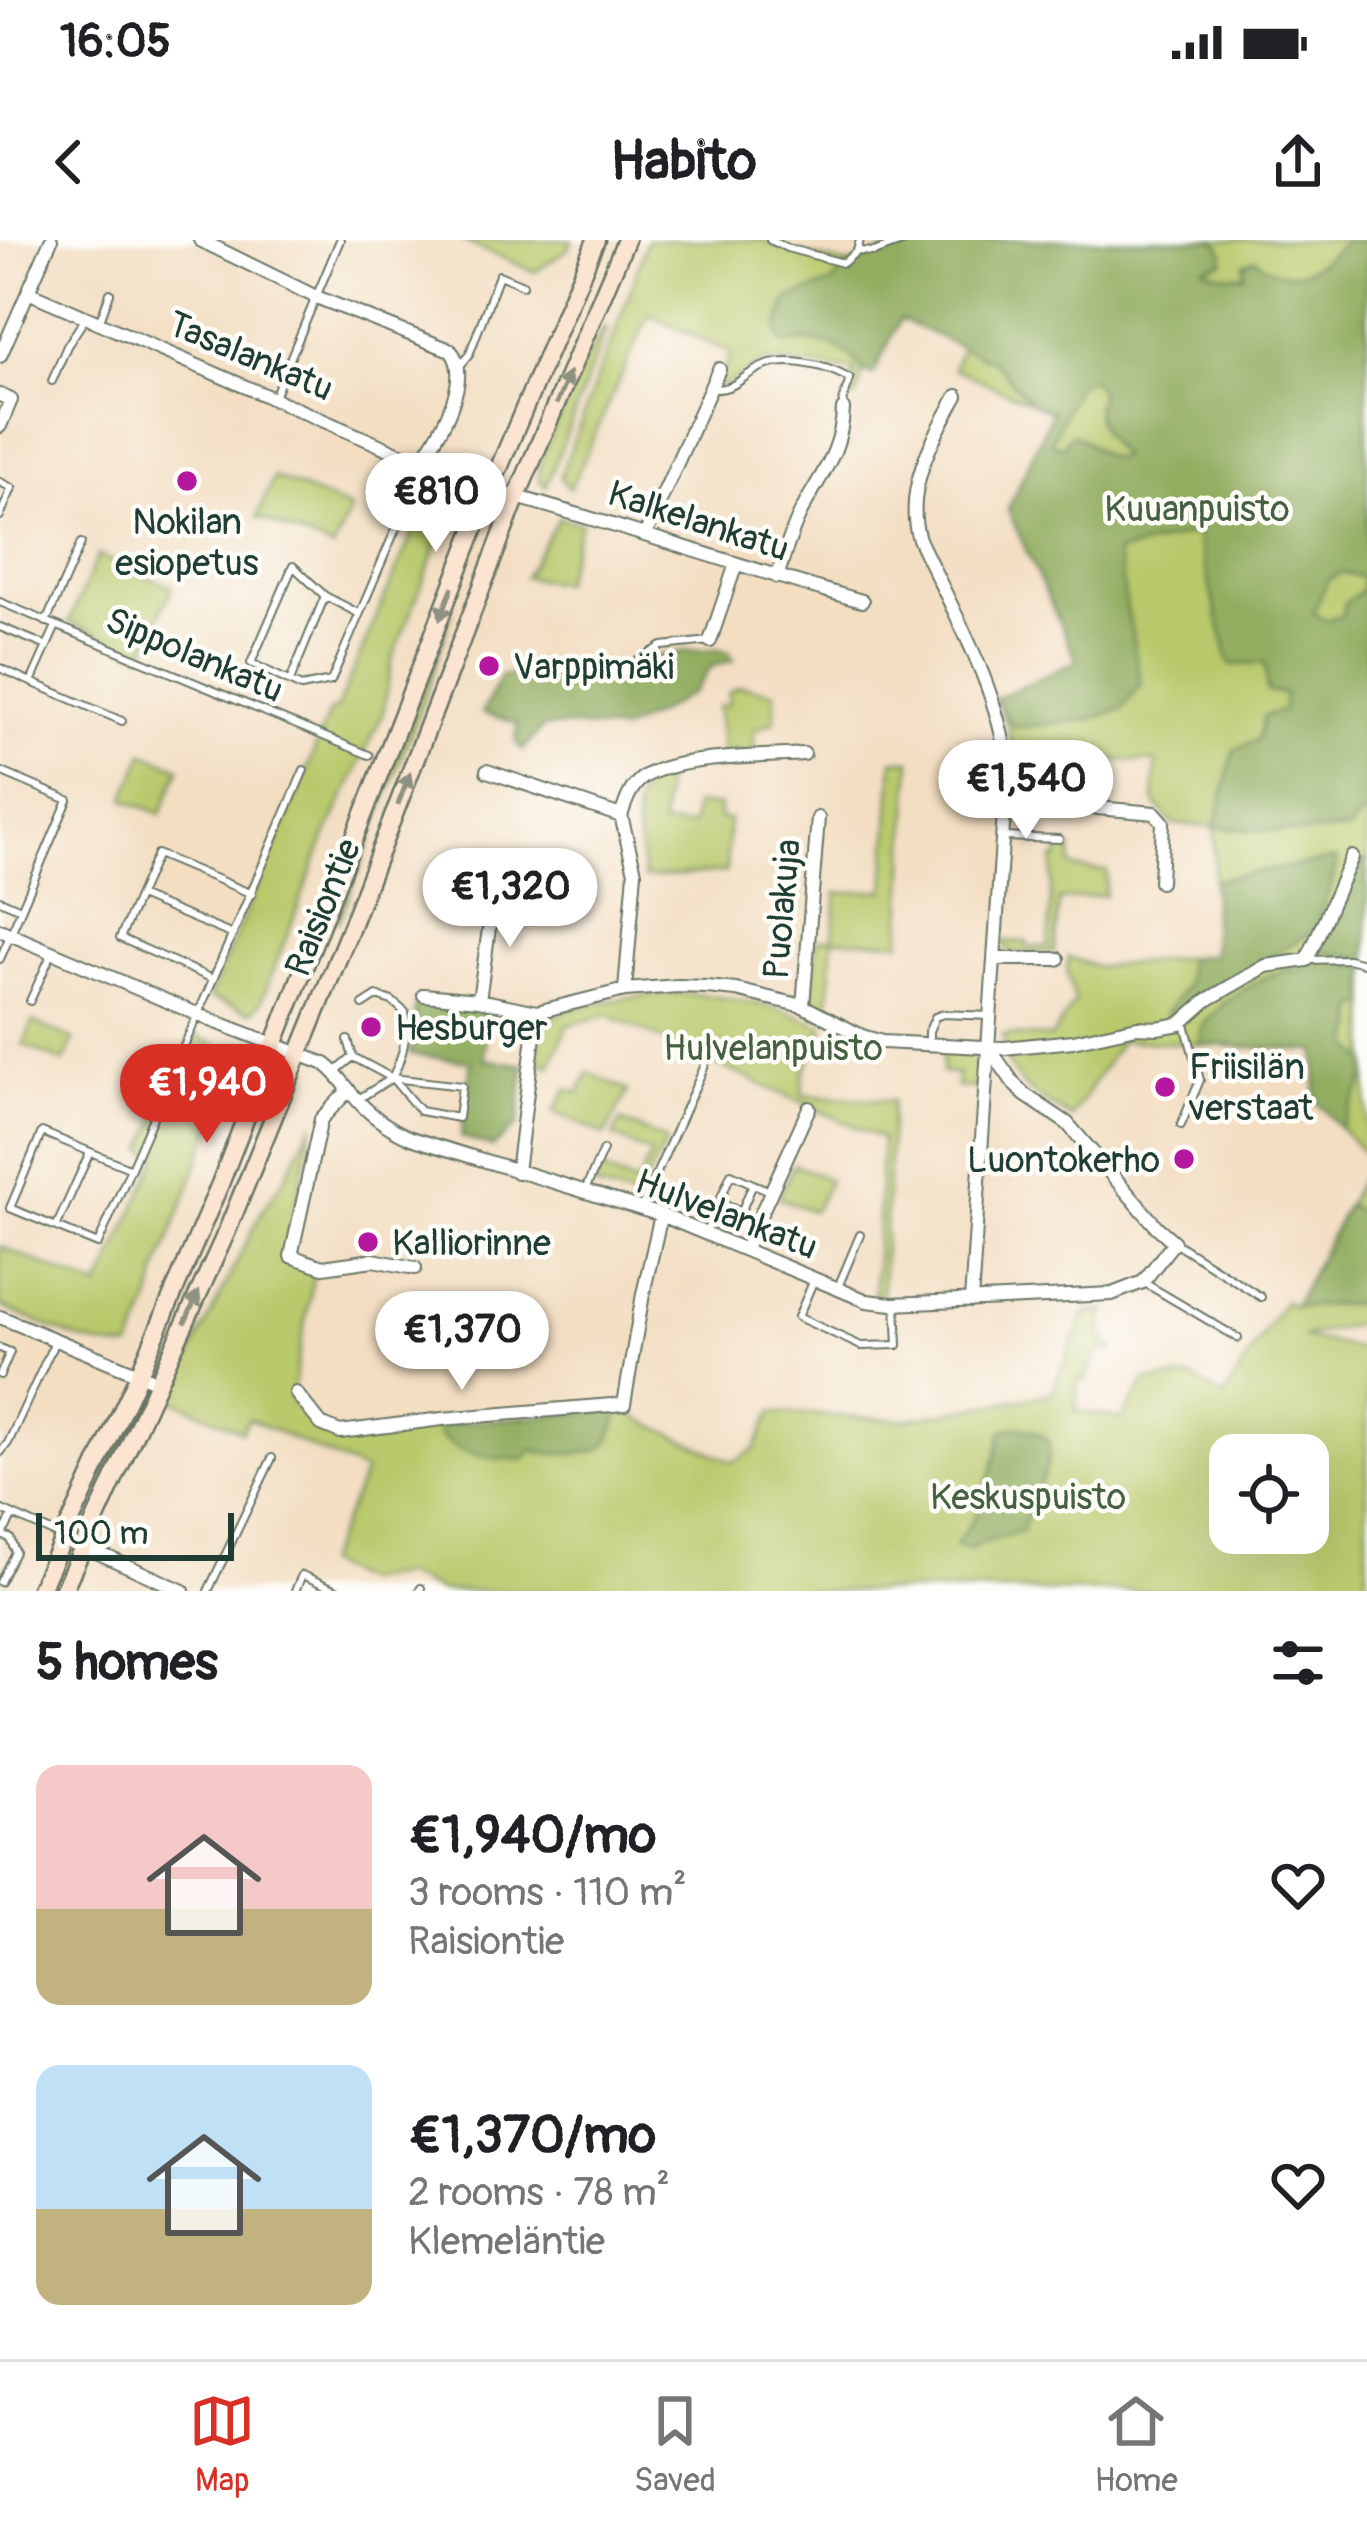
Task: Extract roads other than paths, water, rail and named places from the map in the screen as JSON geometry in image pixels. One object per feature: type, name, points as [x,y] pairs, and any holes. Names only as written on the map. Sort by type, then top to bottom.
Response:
[{"type":"main road","name":"Raisiontie","points":[[39,1591],[220,1184],[490,489],[596,240]]},
{"type":"main road","name":"Raisiontie","points":[[63,1591],[226,1232],[518,496],[626,240]]},
{"type":"street","points":[[0,356],[51,240]]},
{"type":"street","points":[[200,240],[316,297],[450,350],[459,367],[457,388],[421,461]]},
{"type":"street","name":"Tasalankatu","points":[[28,292],[469,484],[518,496]]},
{"type":"street","points":[[645,535],[718,369]]},
{"type":"street","points":[[0,395],[11,400],[0,426]]},
{"type":"street","points":[[957,395],[920,475],[914,525],[995,708],[1004,744],[971,1301]]},
{"type":"street","points":[[777,577],[798,517],[843,434],[843,409]]},
{"type":"street","name":"Kalkelankatu","points":[[518,496],[862,601]]},
{"type":"street","points":[[710,641],[736,563]]},
{"type":"street","points":[[626,990],[635,872],[621,816],[638,782],[669,766],[803,754]]},
{"type":"street","points":[[487,771],[621,816]]},
{"type":"street","points":[[1004,800],[1155,813],[1163,822],[1160,882]]},
{"type":"street","name":"Puolakuja","points":[[803,1006],[818,818]]},
{"type":"street","points":[[424,995],[537,1012],[626,990],[707,987],[803,1006],[882,1042],[1004,1048],[1073,1041],[1137,1027],[1180,1024],[1207,1000],[1266,966],[1306,960],[1352,856]]},
{"type":"street","points":[[479,1000],[494,892]]},
{"type":"street","name":"Hulvelankatu","points":[[5,932],[325,1064],[381,1123],[396,1132],[661,1215],[868,1301],[896,1304],[1112,1294],[1142,1282]]},
{"type":"street","points":[[994,959],[1058,959]]},
{"type":"street","points":[[517,1172],[537,1012]]},
{"type":"street","points":[[987,1045],[1020,1090],[1067,1123],[1174,1242],[1142,1282]]},
{"type":"street","points":[[353,1095],[321,1119],[291,1256],[323,1267],[373,1260],[415,1268]]},
{"type":"street","points":[[746,1249],[809,1108]]},
{"type":"street","points":[[296,1393],[321,1424],[340,1432],[624,1404],[661,1215]]},
{"type":"street","points":[[0,1317],[158,1382]]},
{"type":"street","points":[[83,1546],[183,1591]]},
{"type":"lane","points":[[274,398],[340,240]]},
{"type":"lane","points":[[770,240],[843,263],[857,251],[860,240]]},
{"type":"lane","points":[[857,251],[874,252],[907,240]]},
{"type":"lane","points":[[459,367],[469,355],[499,275],[523,285]]},
{"type":"lane","points":[[99,322],[110,293]]},
{"type":"lane","points":[[52,381],[85,317]]},
{"type":"lane","points":[[710,388],[734,387],[770,364],[812,365],[850,379],[843,409]]},
{"type":"lane","points":[[358,613],[325,596],[293,566],[251,663],[301,687],[331,681],[421,461]]},
{"type":"lane","points":[[0,482],[12,488],[0,516]]},
{"type":"lane","points":[[46,622],[81,542]]},
{"type":"lane","points":[[290,682],[325,596]]},
{"type":"lane","name":"Sippolankatu","points":[[0,602],[369,755]]},
{"type":"lane","points":[[31,682],[56,626]]},
{"type":"lane","points":[[0,627],[47,646]]},
{"type":"lane","points":[[538,664],[583,674],[601,672],[632,664],[662,646],[710,641]]},
{"type":"lane","points":[[0,668],[122,721]]},
{"type":"lane","points":[[129,1168],[42,1132],[10,1208],[98,1244],[304,770]]},
{"type":"lane","points":[[0,771],[68,800],[21,909],[5,932],[0,959]]},
{"type":"lane","points":[[1002,837],[1059,839]]},
{"type":"lane","points":[[213,979],[120,938],[158,854],[252,893]]},
{"type":"lane","points":[[139,896],[232,935]]},
{"type":"lane","points":[[0,900],[21,909]]},
{"type":"lane","points":[[30,1001],[52,952]]},
{"type":"lane","points":[[1306,960],[1348,959],[1367,964]]},
{"type":"lane","points":[[363,1005],[377,996],[405,1012],[407,1029],[392,1078]]},
{"type":"lane","points":[[929,1045],[935,1017],[989,1016]]},
{"type":"lane","points":[[1181,1125],[1200,1080],[1184,1020]]},
{"type":"lane","points":[[348,1040],[353,1057],[392,1078],[420,1111],[458,1118],[462,1086],[392,1078],[353,1095]]},
{"type":"lane","points":[[335,1072],[353,1057]]},
{"type":"lane","points":[[641,1208],[706,1063]]},
{"type":"lane","points":[[584,1192],[603,1150]]},
{"type":"lane","points":[[56,1227],[90,1152]]},
{"type":"lane","points":[[706,1232],[731,1174],[771,1191]]},
{"type":"lane","points":[[719,1202],[741,1212],[753,1184]]},
{"type":"lane","points":[[837,1289],[860,1235]]},
{"type":"lane","points":[[1174,1242],[1261,1297]]},
{"type":"lane","points":[[815,1279],[798,1317],[861,1346],[898,1345],[896,1304]]},
{"type":"lane","points":[[1142,1282],[1238,1338]]},
{"type":"lane","points":[[0,1454],[56,1339]]},
{"type":"lane","points":[[0,1348],[10,1352],[0,1375]]},
{"type":"lane","points":[[208,1591],[272,1458]]},
{"type":"lane","points":[[0,1509],[83,1546]]},
{"type":"lane","points":[[0,1582],[14,1552],[10,1538],[1,1535],[13,1515]]},
{"type":"lane","points":[[295,1591],[302,1575],[339,1591]]},
{"type":"place","name":"Nokilan esiopetus","points":[[187,481]]},
{"type":"place","name":"Varppimäki","points":[[489,666]]},
{"type":"place","name":"Hesburger","points":[[371,1027]]},
{"type":"place","name":"Friisilän verstaat","points":[[1165,1087]]},
{"type":"place","name":"Luontokerho","points":[[1184,1159]]},
{"type":"place","name":"Kalliorinne","points":[[368,1242]]},
{"type":"park label","name":"Kuuanpuisto","points":[[1197,508]]},
{"type":"park label","name":"Hulvelanpuisto","points":[[773,1047]]},
{"type":"park label","name":"Keskuspuisto","points":[[1028,1496]]}]
